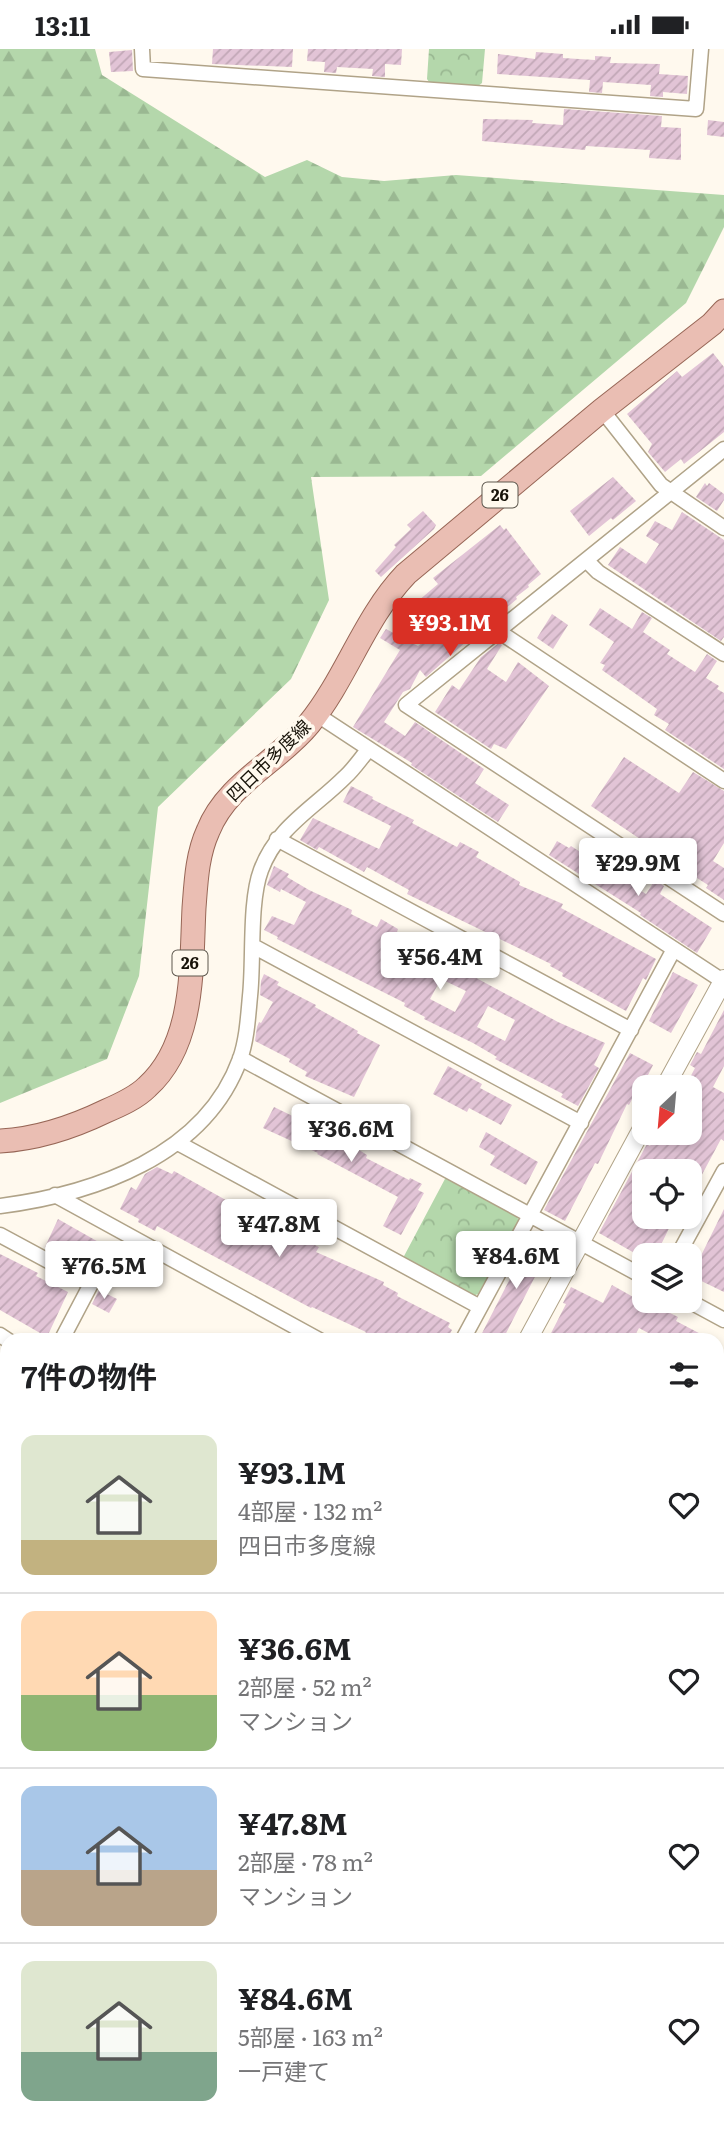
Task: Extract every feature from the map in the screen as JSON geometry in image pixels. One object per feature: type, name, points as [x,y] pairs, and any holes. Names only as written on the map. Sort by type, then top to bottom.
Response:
[{"type":"main road","name":"四日市多度線","points":[[0,1141],[76,1125],[146,1089],[170,1061],[178,1043],[186,1014],[198,864],[208,829],[229,798],[295,738],[316,714],[374,615],[399,581],[602,410],[712,324],[724,311]]},
{"type":"street","points":[[142,49],[143,69],[696,109],[701,49]]},
{"type":"street","points":[[602,410],[661,485],[724,528]]},
{"type":"street","points":[[724,449],[406,705],[724,914]]},
{"type":"street","points":[[587,561],[598,572],[724,654]]},
{"type":"street","points":[[498,631],[724,781]]},
{"type":"street","points":[[316,714],[724,980],[672,1075]]},
{"type":"street","points":[[0,1206],[55,1195],[122,1173],[178,1143],[214,1108],[240,1058],[245,1039],[260,871],[277,839],[346,776],[369,748]]},
{"type":"street","points":[[277,839],[631,1030]]},
{"type":"street","points":[[253,946],[581,1123]]},
{"type":"street","points":[[466,1333],[674,949]]},
{"type":"street","points":[[240,1058],[632,1271]]},
{"type":"street","points":[[178,1143],[480,1307]]},
{"type":"street","points":[[531,1333],[633,1145]]},
{"type":"street","points":[[685,1243],[724,1171]]},
{"type":"street","points":[[55,1195],[306,1333]]},
{"type":"street","points":[[0,1235],[91,1284],[65,1333]]},
{"type":"street","points":[[702,1309],[724,1321]]},
{"type":"green space","points":[[0,49],[95,49],[102,75],[265,177],[307,160],[342,177],[384,181],[456,175],[724,195],[724,227],[686,303],[481,476],[311,477],[329,600],[291,679],[158,807],[139,976],[107,1059],[0,1103]]},
{"type":"green space","points":[[429,49],[485,49],[482,83],[478,86],[429,82]]},
{"type":"green space","points":[[446,1177],[517,1216],[519,1222],[478,1294],[473,1296],[403,1258]]},
{"type":"building","points":[[213,49],[293,49],[292,67],[212,64]]},
{"type":"building","points":[[308,49],[402,49],[401,65],[385,64],[385,77],[372,76],[373,69],[337,67],[336,73],[324,72],[325,62],[307,61]]},
{"type":"building","points":[[132,50],[133,71],[111,72],[109,52]]},
{"type":"building","points":[[536,52],[563,54],[563,58],[595,60],[595,56],[611,57],[610,63],[660,64],[659,74],[688,76],[687,94],[663,92],[663,97],[650,96],[651,85],[603,82],[602,93],[589,92],[590,80],[497,74],[498,54],[535,59]]},
{"type":"building","points":[[564,109],[662,116],[661,127],[681,128],[681,160],[649,158],[650,150],[586,146],[585,150],[482,141],[483,119],[533,120],[532,123],[563,125]]},
{"type":"building","points":[[708,120],[724,122],[724,137],[707,135]]},
{"type":"building","points":[[713,353],[724,367],[724,432],[684,464],[681,459],[665,472],[648,452],[652,444],[627,414],[677,371],[682,377]]},
{"type":"building","points":[[613,477],[636,501],[589,536],[570,511]]},
{"type":"building","points":[[705,483],[724,494],[724,500],[717,511],[696,497]]},
{"type":"building","points":[[423,511],[436,525],[434,529],[381,577],[375,571],[396,547],[394,545],[411,529],[407,525]]},
{"type":"building","points":[[682,512],[724,540],[724,637],[721,641],[608,565],[620,547],[646,564],[659,544],[646,536],[655,521],[672,530]]},
{"type":"building","points":[[500,525],[504,530],[506,528],[541,574],[494,618],[490,613],[472,628],[476,633],[426,677],[420,670],[410,689],[403,692],[384,722],[405,736],[415,722],[484,769],[475,783],[509,805],[498,822],[411,765],[412,763],[353,727],[400,650],[380,638],[386,629],[418,646],[434,633],[411,607],[438,584],[433,578]]},
{"type":"building","points":[[600,608],[632,629],[642,612],[652,618],[643,632],[670,650],[667,654],[695,672],[707,654],[717,661],[706,678],[719,686],[717,689],[724,693],[724,769],[665,730],[669,724],[654,715],[657,709],[602,670],[605,665],[600,663],[614,642],[589,625]]},
{"type":"building","points":[[552,614],[568,625],[553,649],[537,638]]},
{"type":"building","points":[[499,643],[502,645],[487,669],[506,682],[518,662],[549,686],[506,749],[494,744],[491,749],[435,712],[452,685],[459,690],[481,657]]},
{"type":"building","points":[[624,757],[679,793],[693,772],[724,791],[724,843],[713,861],[724,868],[724,900],[706,888],[708,885],[678,866],[682,860],[659,846],[654,854],[643,847],[646,843],[591,806]]},
{"type":"building","points":[[351,786],[457,847],[460,842],[479,852],[476,857],[520,882],[519,885],[563,904],[561,908],[656,959],[626,1011],[562,976],[563,973],[550,966],[551,964],[407,894],[409,890],[367,867],[364,872],[319,847],[317,850],[300,840],[313,818],[379,849],[391,826],[343,802]]},
{"type":"building","points":[[557,841],[569,848],[571,846],[646,894],[655,880],[664,886],[660,894],[712,928],[697,953],[640,915],[641,913],[549,855]]},
{"type":"building","points":[[274,866],[309,890],[352,910],[351,914],[377,927],[381,919],[398,929],[397,932],[422,945],[420,948],[468,970],[467,973],[558,1022],[605,1043],[594,1065],[599,1068],[578,1106],[561,1097],[563,1094],[495,1059],[497,1057],[473,1043],[424,1019],[425,1017],[404,1006],[405,1003],[264,930],[272,916],[294,925],[306,902],[267,885]],"holes":[[[441,979],[466,991],[455,1012],[430,999]],[[488,1006],[515,1020],[505,1041],[477,1027]]]},
{"type":"building","points":[[673,972],[698,985],[671,1033],[649,1021]]},
{"type":"building","points":[[264,974],[279,982],[277,985],[316,1005],[315,1007],[380,1045],[354,1097],[305,1076],[307,1072],[289,1062],[290,1059],[255,1041],[259,1022],[261,1023],[273,1002],[260,995]]},
{"type":"building","points":[[724,1010],[724,1066],[713,1087],[724,1093],[724,1141],[721,1139],[702,1175],[702,1159],[639,1159],[646,1145],[702,1145],[702,1075],[691,1075],[695,1068],[690,1065],[697,1052],[701,1054]]},
{"type":"building","points":[[630,1053],[653,1065],[648,1075],[632,1075],[632,1099],[565,1221],[544,1210]]},
{"type":"building","points":[[448,1066],[482,1084],[480,1088],[512,1105],[501,1125],[469,1108],[467,1112],[433,1094]]},
{"type":"building","points":[[274,1107],[348,1143],[367,1155],[366,1158],[422,1184],[418,1190],[424,1193],[401,1235],[383,1226],[398,1197],[318,1153],[263,1128]]},
{"type":"building","points":[[486,1132],[538,1162],[526,1185],[490,1165],[495,1156],[479,1147]]},
{"type":"building","points":[[157,1167],[172,1174],[174,1171],[249,1213],[319,1247],[316,1252],[384,1282],[383,1285],[398,1293],[397,1296],[450,1323],[448,1327],[452,1330],[450,1333],[365,1333],[311,1308],[157,1226],[155,1231],[120,1209],[131,1187],[136,1190],[145,1174]]},
{"type":"building","points":[[632,1172],[632,1229],[669,1229],[662,1243],[632,1243],[632,1252],[599,1233]]},
{"type":"building","points":[[724,1209],[724,1292],[702,1281],[702,1254]]},
{"type":"building","points":[[58,1219],[102,1244],[93,1261],[65,1246],[60,1255],[45,1247]]},
{"type":"building","points":[[532,1236],[551,1246],[506,1333],[482,1333]]},
{"type":"building","points":[[0,1254],[68,1292],[49,1333],[40,1333],[0,1310]]},
{"type":"building","points":[[612,1285],[632,1296],[632,1313],[670,1313],[678,1317],[676,1321],[699,1333],[648,1333],[639,1328],[636,1333],[551,1333],[566,1304],[563,1303],[571,1287],[603,1303]]},
{"type":"building","points":[[99,1290],[117,1299],[109,1313],[92,1304]]}]
